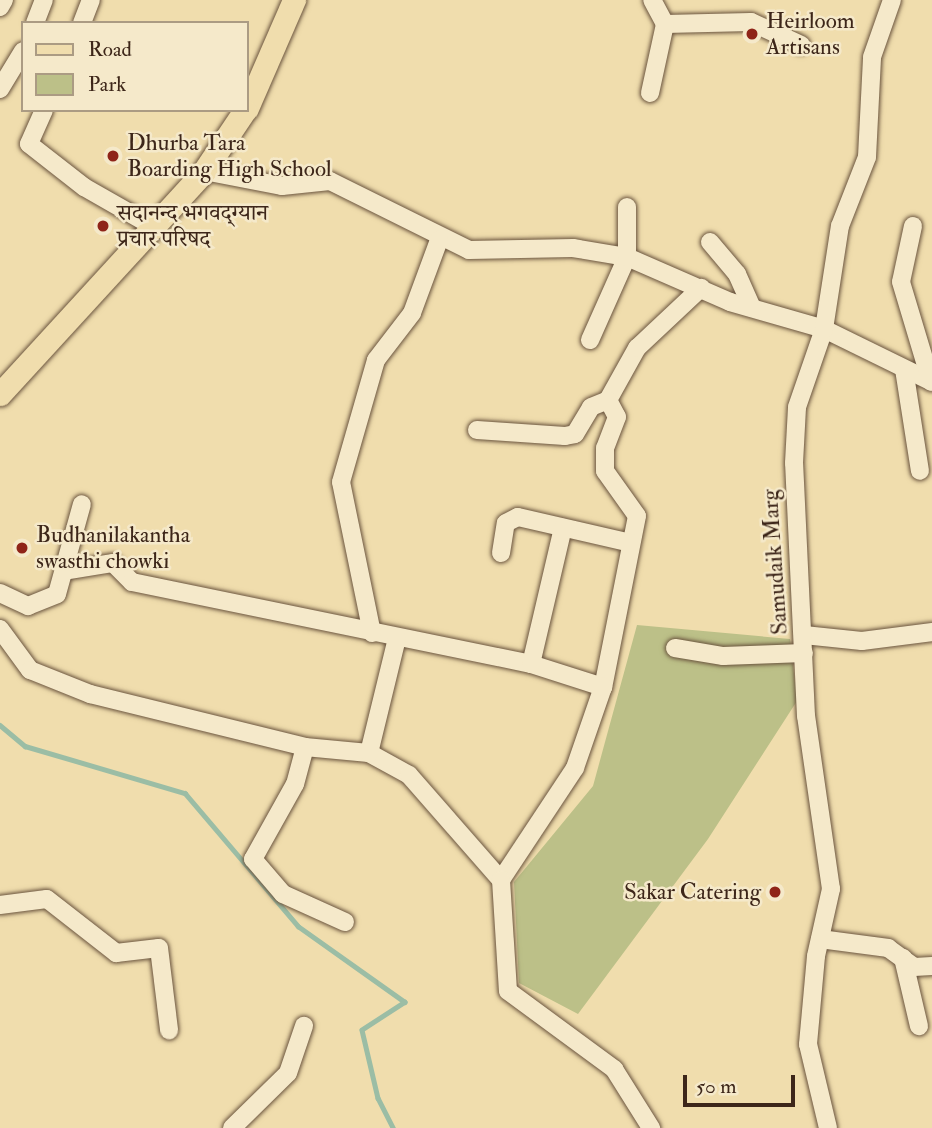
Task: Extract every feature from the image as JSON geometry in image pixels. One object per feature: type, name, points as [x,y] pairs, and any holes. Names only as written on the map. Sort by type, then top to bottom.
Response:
[{"type":"main road","points":[[248,104],[294,0]]},
{"type":"main road","points":[[0,394],[204,172],[244,112]]},
{"type":"street","points":[[0,7],[4,0]]},
{"type":"street","points":[[36,21],[44,0]]},
{"type":"street","points":[[650,93],[665,24],[652,0]]},
{"type":"street","name":"Samudaik Marg","points":[[828,1128],[808,1044],[820,939],[831,889],[806,716],[794,452],[797,407],[824,329],[841,226],[867,158],[872,57],[892,0]]},
{"type":"street","points":[[665,24],[751,22],[801,45]]},
{"type":"street","points":[[0,89],[21,54]]},
{"type":"street","points":[[43,112],[29,144],[84,187],[153,227]]},
{"type":"street","points":[[204,172],[282,187],[330,181],[416,219],[439,240],[469,250],[573,248],[627,257],[752,309],[824,329],[931,382]]},
{"type":"street","points":[[590,340],[627,257],[627,207]]},
{"type":"street","points":[[913,226],[901,282],[931,382]]},
{"type":"street","points":[[372,633],[341,482],[376,360],[412,313],[439,240]]},
{"type":"street","points":[[710,242],[737,274],[752,309]]},
{"type":"street","points":[[477,430],[575,434],[591,407],[608,400],[638,348],[701,288]]},
{"type":"street","points":[[904,369],[920,471]]},
{"type":"street","points":[[608,400],[617,417],[605,448],[605,471],[637,516],[603,687],[575,768],[501,880],[508,991],[614,1069],[651,1128]]},
{"type":"street","points":[[0,593],[28,606],[44,602],[57,594],[69,570],[82,504]]},
{"type":"street","points":[[501,553],[512,519],[631,543]]},
{"type":"street","points":[[531,664],[563,528]]},
{"type":"street","points":[[69,570],[113,564],[132,582],[531,664],[603,687]]},
{"type":"street","points":[[0,629],[30,670],[56,682],[305,747],[369,753],[409,775],[501,880]]},
{"type":"street","points":[[675,648],[723,656],[804,644],[862,641],[932,632]]},
{"type":"street","points":[[369,753],[397,638]]},
{"type":"street","points":[[305,747],[295,784],[253,859],[283,894],[345,922]]},
{"type":"street","points":[[0,905],[47,899],[116,953],[159,948],[169,1030]]},
{"type":"street","points":[[820,939],[888,948],[914,967],[932,966]]},
{"type":"street","points":[[903,958],[919,1026]]},
{"type":"street","points":[[238,1126],[288,1073],[304,1026]]},
{"type":"green space","points":[[637,625],[790,639],[797,701],[708,839],[578,1014],[519,983],[514,882],[593,786]]},
{"type":"waterway","points":[[0,725],[25,746],[185,793],[298,926],[405,1002],[362,1030],[378,1098],[393,1128]]},
{"type":"place","name":"Heirloom Artisans","points":[[752,34]]},
{"type":"place","name":"Dhurba Tara Boarding High School","points":[[113,156]]},
{"type":"place","name":"सदानन्द भगवद्ग्यान प्रचार परिषद","points":[[103,226]]},
{"type":"place","name":"Budhanilakantha swasthi chowki","points":[[22,548]]},
{"type":"place","name":"Sakar Catering","points":[[775,892]]}]
